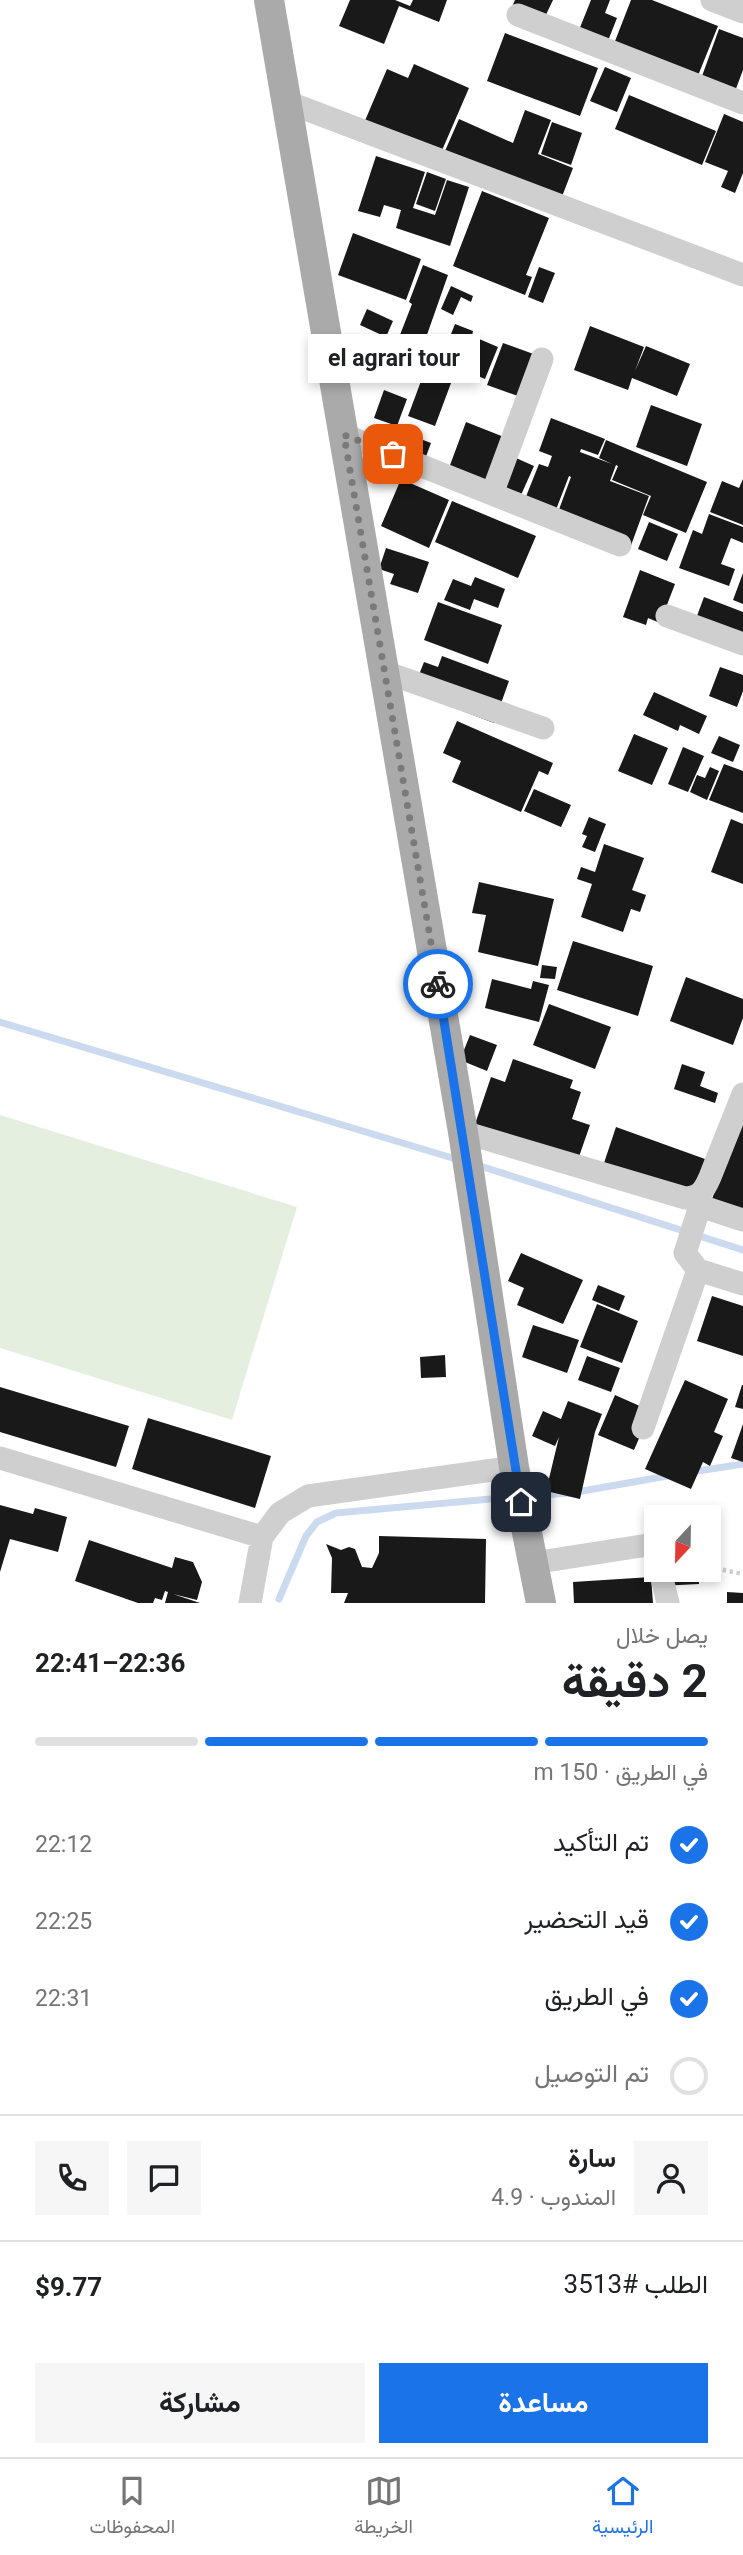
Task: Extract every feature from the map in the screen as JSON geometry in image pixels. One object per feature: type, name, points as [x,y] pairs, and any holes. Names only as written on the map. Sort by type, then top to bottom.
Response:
[{"type":"main road","points":[[269,0],[463,1132],[516,1474],[541,1603]]},
{"type":"street","points":[[712,0],[743,12]]},
{"type":"street","points":[[518,15],[743,103]]},
{"type":"street","points":[[287,103],[743,275]]},
{"type":"street","points":[[492,494],[542,359]]},
{"type":"street","points":[[344,435],[620,545]]},
{"type":"street","points":[[667,616],[743,644]]},
{"type":"street","points":[[385,672],[543,728]]},
{"type":"street","points":[[643,1428],[692,1261],[699,1201],[743,1094]]},
{"type":"street","points":[[463,1132],[699,1201],[743,1220]]},
{"type":"street","points":[[692,1261],[743,1284]]},
{"type":"street","points":[[0,1458],[262,1537]]},
{"type":"street","points":[[250,1603],[262,1537],[280,1513],[308,1496],[516,1474]]},
{"type":"street","points":[[533,1563],[644,1546]]},
{"type":"street","points":[[663,1582],[668,1603]]},
{"type":"path","points":[[721,1569],[743,1574]]},
{"type":"green space","points":[[0,1115],[297,1207],[232,1420],[0,1348]]},
{"type":"building","points":[[350,0],[395,0],[410,6],[413,0],[447,0],[439,22],[399,6],[384,44],[339,26]]},
{"type":"building","points":[[515,0],[553,0],[543,21],[512,7]]},
{"type":"building","points":[[591,0],[610,0],[605,13],[617,18],[604,51],[575,40]]},
{"type":"building","points":[[631,0],[652,0],[718,26],[693,88],[610,54]]},
{"type":"building","points":[[719,29],[743,38],[743,70],[731,102],[697,90]]},
{"type":"building","points":[[505,33],[598,68],[580,116],[487,81]]},
{"type":"building","points":[[414,64],[469,88],[440,155],[364,123],[387,69],[408,78]]},
{"type":"building","points":[[605,67],[631,78],[617,112],[590,101]]},
{"type":"building","points":[[629,95],[716,131],[702,165],[615,129]]},
{"type":"building","points":[[525,110],[551,120],[538,154],[573,168],[558,207],[441,160],[459,119],[513,143]]},
{"type":"building","points":[[724,114],[743,122],[743,173],[735,193],[721,187],[728,171],[705,162]]},
{"type":"building","points":[[552,122],[582,133],[571,165],[541,154]]},
{"type":"building","points":[[376,156],[425,172],[413,208],[435,215],[447,180],[469,187],[450,246],[396,228],[401,210],[384,205],[380,217],[358,211]]},
{"type":"building","points":[[427,172],[446,179],[435,211],[416,204]]},
{"type":"building","points":[[482,191],[549,218],[526,275],[532,277],[525,295],[453,266]]},
{"type":"building","points":[[353,233],[421,259],[406,300],[338,275]]},
{"type":"building","points":[[423,265],[448,275],[422,349],[398,340]]},
{"type":"building","points":[[539,267],[555,273],[543,303],[528,297]]},
{"type":"building","points":[[451,286],[473,296],[471,302],[461,297],[453,315],[441,309]]},
{"type":"building","points":[[367,309],[393,321],[386,337],[360,325]]},
{"type":"building","points":[[455,324],[473,331],[472,336],[498,347],[485,379],[459,368],[468,345],[449,339]]},
{"type":"building","points":[[590,326],[644,347],[635,371],[646,346],[690,364],[677,396],[632,378],[628,390],[574,370]]},
{"type":"building","points":[[348,338],[375,346],[372,358],[345,351]]},
{"type":"building","points":[[503,343],[550,360],[535,402],[487,385]]},
{"type":"building","points":[[427,365],[454,375],[435,426],[408,416]]},
{"type":"building","points":[[384,390],[407,399],[397,426],[374,418]]},
{"type":"building","points":[[651,405],[702,424],[687,466],[636,447]]},
{"type":"building","points":[[551,418],[605,439],[598,455],[581,449],[580,452],[612,464],[599,458],[606,440],[707,482],[686,533],[643,515],[651,496],[612,480],[618,466],[616,465],[610,481],[649,496],[629,551],[554,523],[571,477],[569,476],[552,520],[521,509],[539,464],[548,467],[552,456],[539,451]]},
{"type":"building","points":[[466,422],[504,437],[484,490],[446,476]]},
{"type":"building","points":[[389,427],[431,443],[422,467],[380,451]]},
{"type":"building","points":[[516,458],[534,466],[517,504],[499,496]]},
{"type":"building","points":[[401,479],[449,500],[429,548],[381,526]]},
{"type":"building","points":[[743,479],[743,525],[710,512],[722,481],[739,488]]},
{"type":"building","points":[[452,501],[536,536],[518,578],[435,542]]},
{"type":"building","points":[[709,514],[743,527],[743,543],[731,538],[721,564],[735,569],[729,586],[679,568],[693,530],[702,534]]},
{"type":"building","points":[[649,522],[678,534],[667,561],[638,549]]},
{"type":"building","points":[[386,548],[429,562],[418,593],[390,584],[394,574],[379,569]]},
{"type":"building","points":[[640,570],[675,584],[660,623],[648,618],[646,625],[623,617]]},
{"type":"building","points":[[743,573],[743,604],[733,600]]},
{"type":"building","points":[[475,577],[505,589],[498,608],[474,599],[470,610],[444,600],[453,579],[471,586]]},
{"type":"building","points":[[704,597],[743,612],[743,651],[691,632]]},
{"type":"building","points":[[438,602],[502,625],[488,664],[424,640]]},
{"type":"building","points":[[442,656],[509,681],[494,723],[412,692],[424,662],[438,667]]},
{"type":"building","points":[[720,667],[743,675],[743,691],[737,707],[709,696]]},
{"type":"building","points":[[654,692],[707,716],[699,734],[680,725],[678,731],[643,715]]},
{"type":"building","points":[[457,721],[553,763],[548,775],[539,771],[521,812],[452,782],[461,761],[443,753]]},
{"type":"building","points":[[634,734],[668,748],[652,785],[618,771]]},
{"type":"building","points":[[719,736],[740,745],[733,762],[711,753]]},
{"type":"building","points":[[683,747],[704,756],[688,792],[668,784]]},
{"type":"building","points":[[724,764],[743,771],[743,813],[709,800]]},
{"type":"building","points":[[710,767],[719,771],[707,800],[690,792],[697,775],[705,778]]},
{"type":"building","points":[[534,789],[571,805],[561,827],[524,811]]},
{"type":"building","points":[[589,817],[606,824],[595,852],[582,847],[587,836],[582,834]]},
{"type":"building","points":[[731,819],[743,824],[743,884],[711,872]]},
{"type":"building","points":[[604,844],[644,858],[632,890],[646,895],[640,912],[631,909],[623,932],[581,917],[592,884],[577,879],[581,867],[595,872]]},
{"type":"building","points":[[479,882],[554,899],[538,966],[478,952],[486,915],[472,913]]},
{"type":"building","points":[[573,941],[653,966],[638,1016],[557,990]]},
{"type":"building","points":[[542,965],[557,967],[555,979],[540,978]]},
{"type":"building","points":[[686,977],[743,999],[743,1018],[733,1045],[670,1021]]},
{"type":"building","points":[[492,979],[531,989],[533,981],[549,985],[539,1022],[485,1008]]},
{"type":"building","points":[[549,1004],[611,1027],[595,1069],[533,1045]]},
{"type":"building","points":[[470,1035],[497,1045],[487,1071],[460,1060]]},
{"type":"building","points":[[513,1059],[573,1080],[570,1088],[581,1092],[572,1119],[590,1125],[574,1171],[471,1136],[491,1077],[505,1082]]},
{"type":"building","points":[[682,1064],[705,1072],[700,1086],[718,1093],[715,1103],[674,1089]]},
{"type":"building","points":[[743,1116],[743,1210],[712,1199]]},
{"type":"building","points":[[616,1127],[705,1159],[690,1203],[601,1172]]},
{"type":"building","points":[[521,1253],[583,1280],[563,1324],[517,1305],[524,1288],[508,1281]]},
{"type":"building","points":[[598,1285],[625,1296],[619,1311],[592,1300]]},
{"type":"building","points":[[712,1296],[743,1306],[743,1356],[697,1341]]},
{"type":"building","points":[[597,1304],[638,1321],[622,1363],[580,1347]]},
{"type":"building","points":[[533,1325],[579,1340],[567,1373],[522,1357]]},
{"type":"building","points":[[445,1355],[446,1377],[421,1378],[420,1357]]},
{"type":"building","points":[[587,1356],[620,1368],[611,1392],[578,1380]]},
{"type":"building","points":[[685,1380],[728,1399],[714,1432],[723,1436],[710,1466],[703,1462],[691,1489],[645,1469]]},
{"type":"building","points":[[743,1385],[743,1409],[735,1407]]},
{"type":"building","points":[[0,1387],[129,1426],[116,1467],[0,1432]]},
{"type":"building","points":[[615,1395],[651,1411],[634,1450],[598,1435]]},
{"type":"building","points":[[568,1401],[602,1414],[595,1432],[580,1499],[546,1491],[559,1437],[555,1446],[532,1436],[543,1411],[561,1419]]},
{"type":"building","points":[[148,1418],[271,1456],[255,1508],[132,1469]]},
{"type":"building","points":[[743,1424],[743,1462],[731,1458]]},
{"type":"building","points":[[0,1505],[33,1514],[35,1508],[67,1517],[58,1552],[10,1539],[0,1572]]},
{"type":"building","points":[[379,1536],[486,1539],[485,1603],[344,1603],[348,1593],[331,1593],[332,1558],[326,1544],[341,1550],[349,1547],[355,1549],[362,1567],[372,1568],[379,1553]]},
{"type":"building","points":[[89,1540],[172,1568],[175,1557],[193,1562],[202,1582],[197,1600],[173,1594],[200,1603],[165,1603],[168,1592],[165,1591],[162,1600],[155,1598],[153,1603],[138,1603],[75,1581]]},
{"type":"building","points":[[644,1577],[644,1582],[651,1582],[653,1603],[574,1603],[573,1582]]},
{"type":"building","points":[[659,1582],[699,1582],[699,1584],[659,1586]]},
{"type":"building","points":[[727,1592],[743,1593],[743,1603],[727,1603]]},
{"type":"waterway","points":[[0,1022],[459,1160]]},
{"type":"waterway","points":[[477,1165],[743,1250]]},
{"type":"waterway","points":[[692,1472],[743,1464]]},
{"type":"waterway","points":[[526,1496],[571,1493],[673,1475]]},
{"type":"waterway","points":[[279,1599],[306,1536],[317,1522],[336,1513],[514,1497]]},
{"type":"way so far","points":[[393,454],[344,435],[438,984]]},
{"type":"place","name":"el agrari tour","points":[[393,454]]},
{"type":"route","points":[[438,984],[521,1502]]}]
